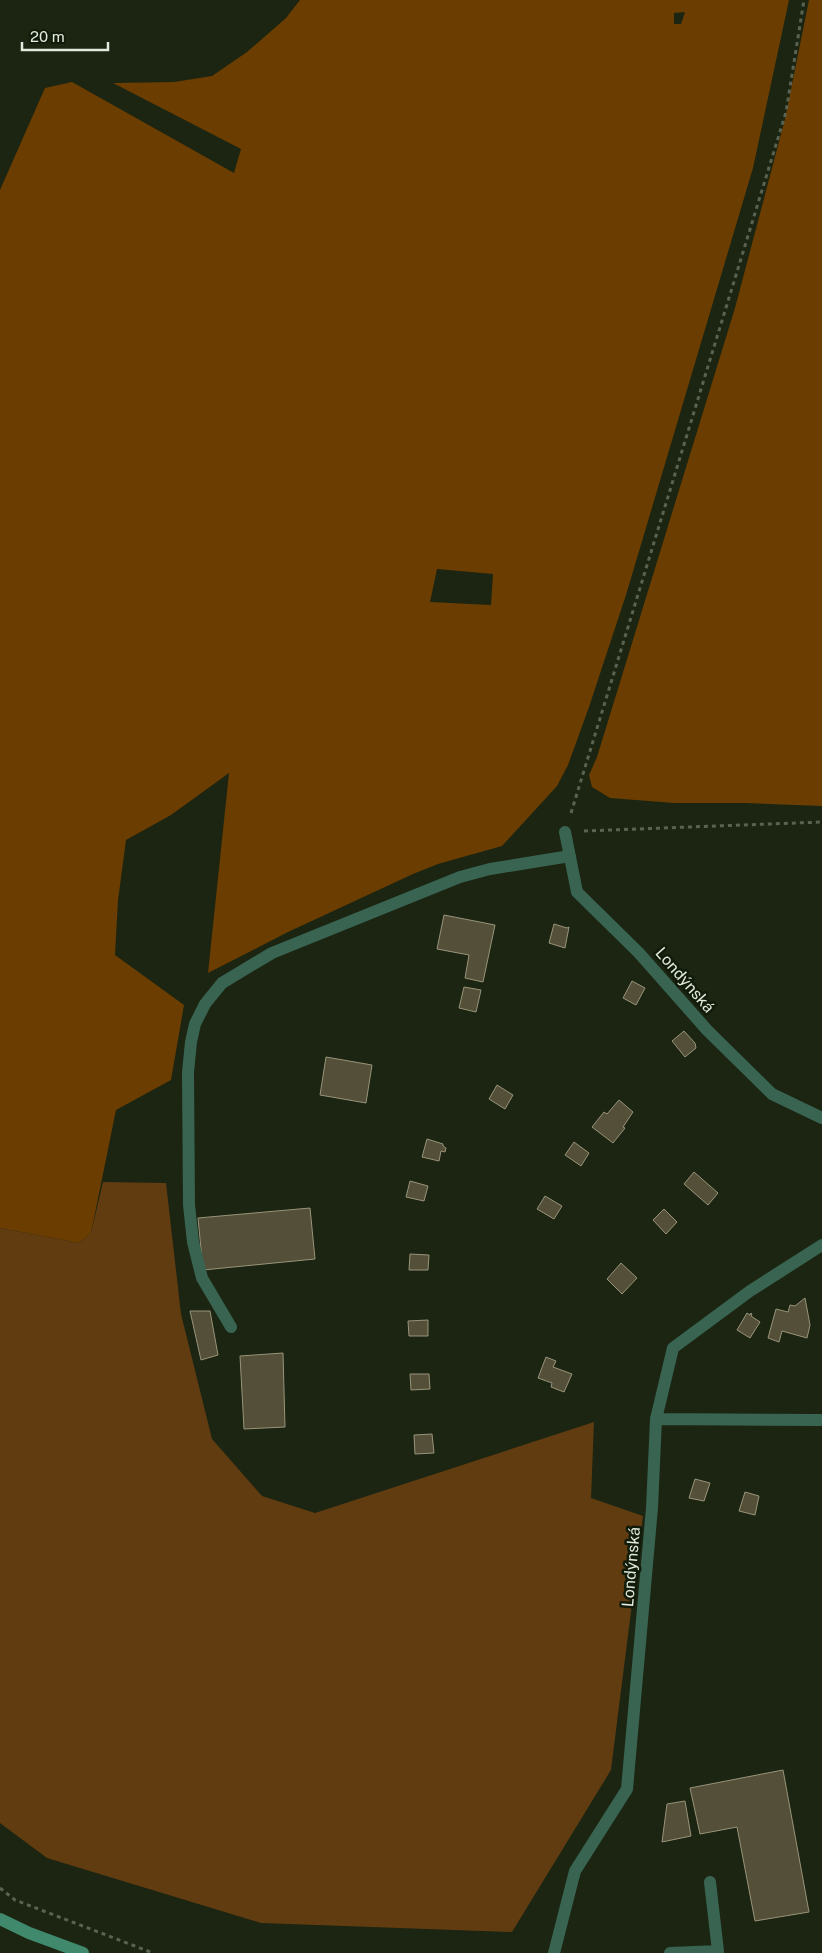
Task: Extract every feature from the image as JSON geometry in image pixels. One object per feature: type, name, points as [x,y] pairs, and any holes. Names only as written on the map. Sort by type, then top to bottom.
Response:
[{"type":"street","name":"Londýnská","points":[[565,832],[578,892],[639,952],[707,1030],[772,1094],[822,1118]]},
{"type":"street","points":[[232,1327],[202,1278],[193,1242],[188,1205],[188,1072],[195,1024],[205,1004],[222,983],[272,953],[451,880],[490,869],[570,856]]},
{"type":"street","name":"Londýnská","points":[[554,1953],[575,1871],[627,1789],[652,1508],[656,1419],[674,1348],[750,1291],[822,1245]]},
{"type":"street","points":[[656,1419],[822,1420]]},
{"type":"street","points":[[670,1953],[718,1951],[710,1882]]},
{"type":"street","points":[[0,1919],[29,1933],[83,1953]]},
{"type":"path","points":[[804,0],[786,112],[565,832],[822,822]]},
{"type":"path","points":[[0,1888],[15,1900],[153,1953]]},
{"type":"shaded area","points":[[300,0],[789,0],[753,168],[626,595],[589,707],[568,765],[557,786],[502,846],[438,864],[413,874],[288,932],[208,973],[229,773],[171,815],[126,840],[118,900],[115,955],[184,1005],[171,1080],[116,1110],[91,1233],[79,1243],[0,1228],[0,190],[45,88],[72,82],[234,173],[241,149],[113,83],[174,82],[212,76],[247,52],[286,18]],"holes":[[[685,12],[681,24],[674,24],[674,13]],[[437,569],[493,574],[491,605],[430,602]]]},
{"type":"shaded area","points":[[809,0],[822,0],[822,806],[674,803],[610,798],[592,787],[589,775],[597,757],[735,308],[785,119]]},
{"type":"shaded area","points":[[103,1182],[166,1183],[181,1314],[212,1439],[262,1496],[315,1513],[594,1422],[591,1498],[643,1516],[611,1770],[512,1932],[261,1923],[47,1858],[0,1823],[0,1228],[79,1243],[91,1233]]},
{"type":"building","points":[[444,915],[495,925],[483,982],[465,978],[469,955],[437,949]]},
{"type":"building","points":[[554,924],[569,927],[565,948],[549,943]]},
{"type":"building","points":[[632,981],[645,988],[636,1005],[623,998]]},
{"type":"building","points":[[464,987],[481,990],[476,1012],[459,1008]]},
{"type":"building","points":[[684,1031],[695,1043],[696,1048],[685,1057],[672,1041]]},
{"type":"building","points":[[326,1057],[372,1065],[366,1103],[320,1095]]},
{"type":"building","points":[[497,1085],[513,1095],[505,1109],[489,1099]]},
{"type":"building","points":[[619,1100],[633,1112],[623,1127],[625,1128],[613,1143],[592,1127],[604,1112],[607,1114]]},
{"type":"building","points":[[427,1139],[443,1144],[446,1148],[445,1152],[441,1151],[439,1161],[422,1157]]},
{"type":"building","points":[[574,1142],[589,1153],[581,1166],[565,1155]]},
{"type":"building","points":[[694,1172],[718,1193],[708,1205],[684,1184]]},
{"type":"building","points":[[410,1181],[428,1186],[424,1201],[406,1197]]},
{"type":"building","points":[[545,1196],[562,1206],[554,1219],[537,1209]]},
{"type":"building","points":[[310,1208],[315,1259],[203,1270],[198,1218]]},
{"type":"building","points":[[664,1209],[677,1222],[666,1234],[653,1220]]},
{"type":"building","points":[[410,1254],[429,1255],[428,1270],[409,1270]]},
{"type":"building","points":[[621,1263],[637,1278],[622,1294],[607,1279]]},
{"type":"building","points":[[805,1298],[810,1325],[807,1338],[782,1331],[779,1342],[768,1338],[776,1309],[788,1312],[790,1305],[795,1306]]},
{"type":"building","points":[[190,1311],[210,1311],[218,1355],[201,1360]]},
{"type":"building","points":[[747,1313],[750,1315],[751,1313],[751,1316],[760,1322],[750,1338],[737,1330]]},
{"type":"building","points":[[428,1320],[428,1336],[409,1336],[408,1321]]},
{"type":"building","points":[[283,1353],[285,1427],[244,1429],[240,1356]]},
{"type":"building","points":[[546,1357],[556,1361],[553,1367],[572,1374],[564,1392],[551,1387],[552,1383],[538,1378]]},
{"type":"building","points":[[410,1374],[429,1374],[430,1389],[411,1390]]},
{"type":"building","points":[[432,1434],[434,1453],[415,1454],[414,1435]]},
{"type":"building","points":[[695,1479],[710,1483],[704,1501],[689,1498]]},
{"type":"building","points":[[745,1492],[759,1496],[755,1515],[739,1511]]},
{"type":"building","points":[[783,1770],[809,1912],[755,1921],[737,1827],[700,1834],[690,1788]]},
{"type":"building","points":[[685,1801],[691,1836],[662,1842],[667,1804]]}]
